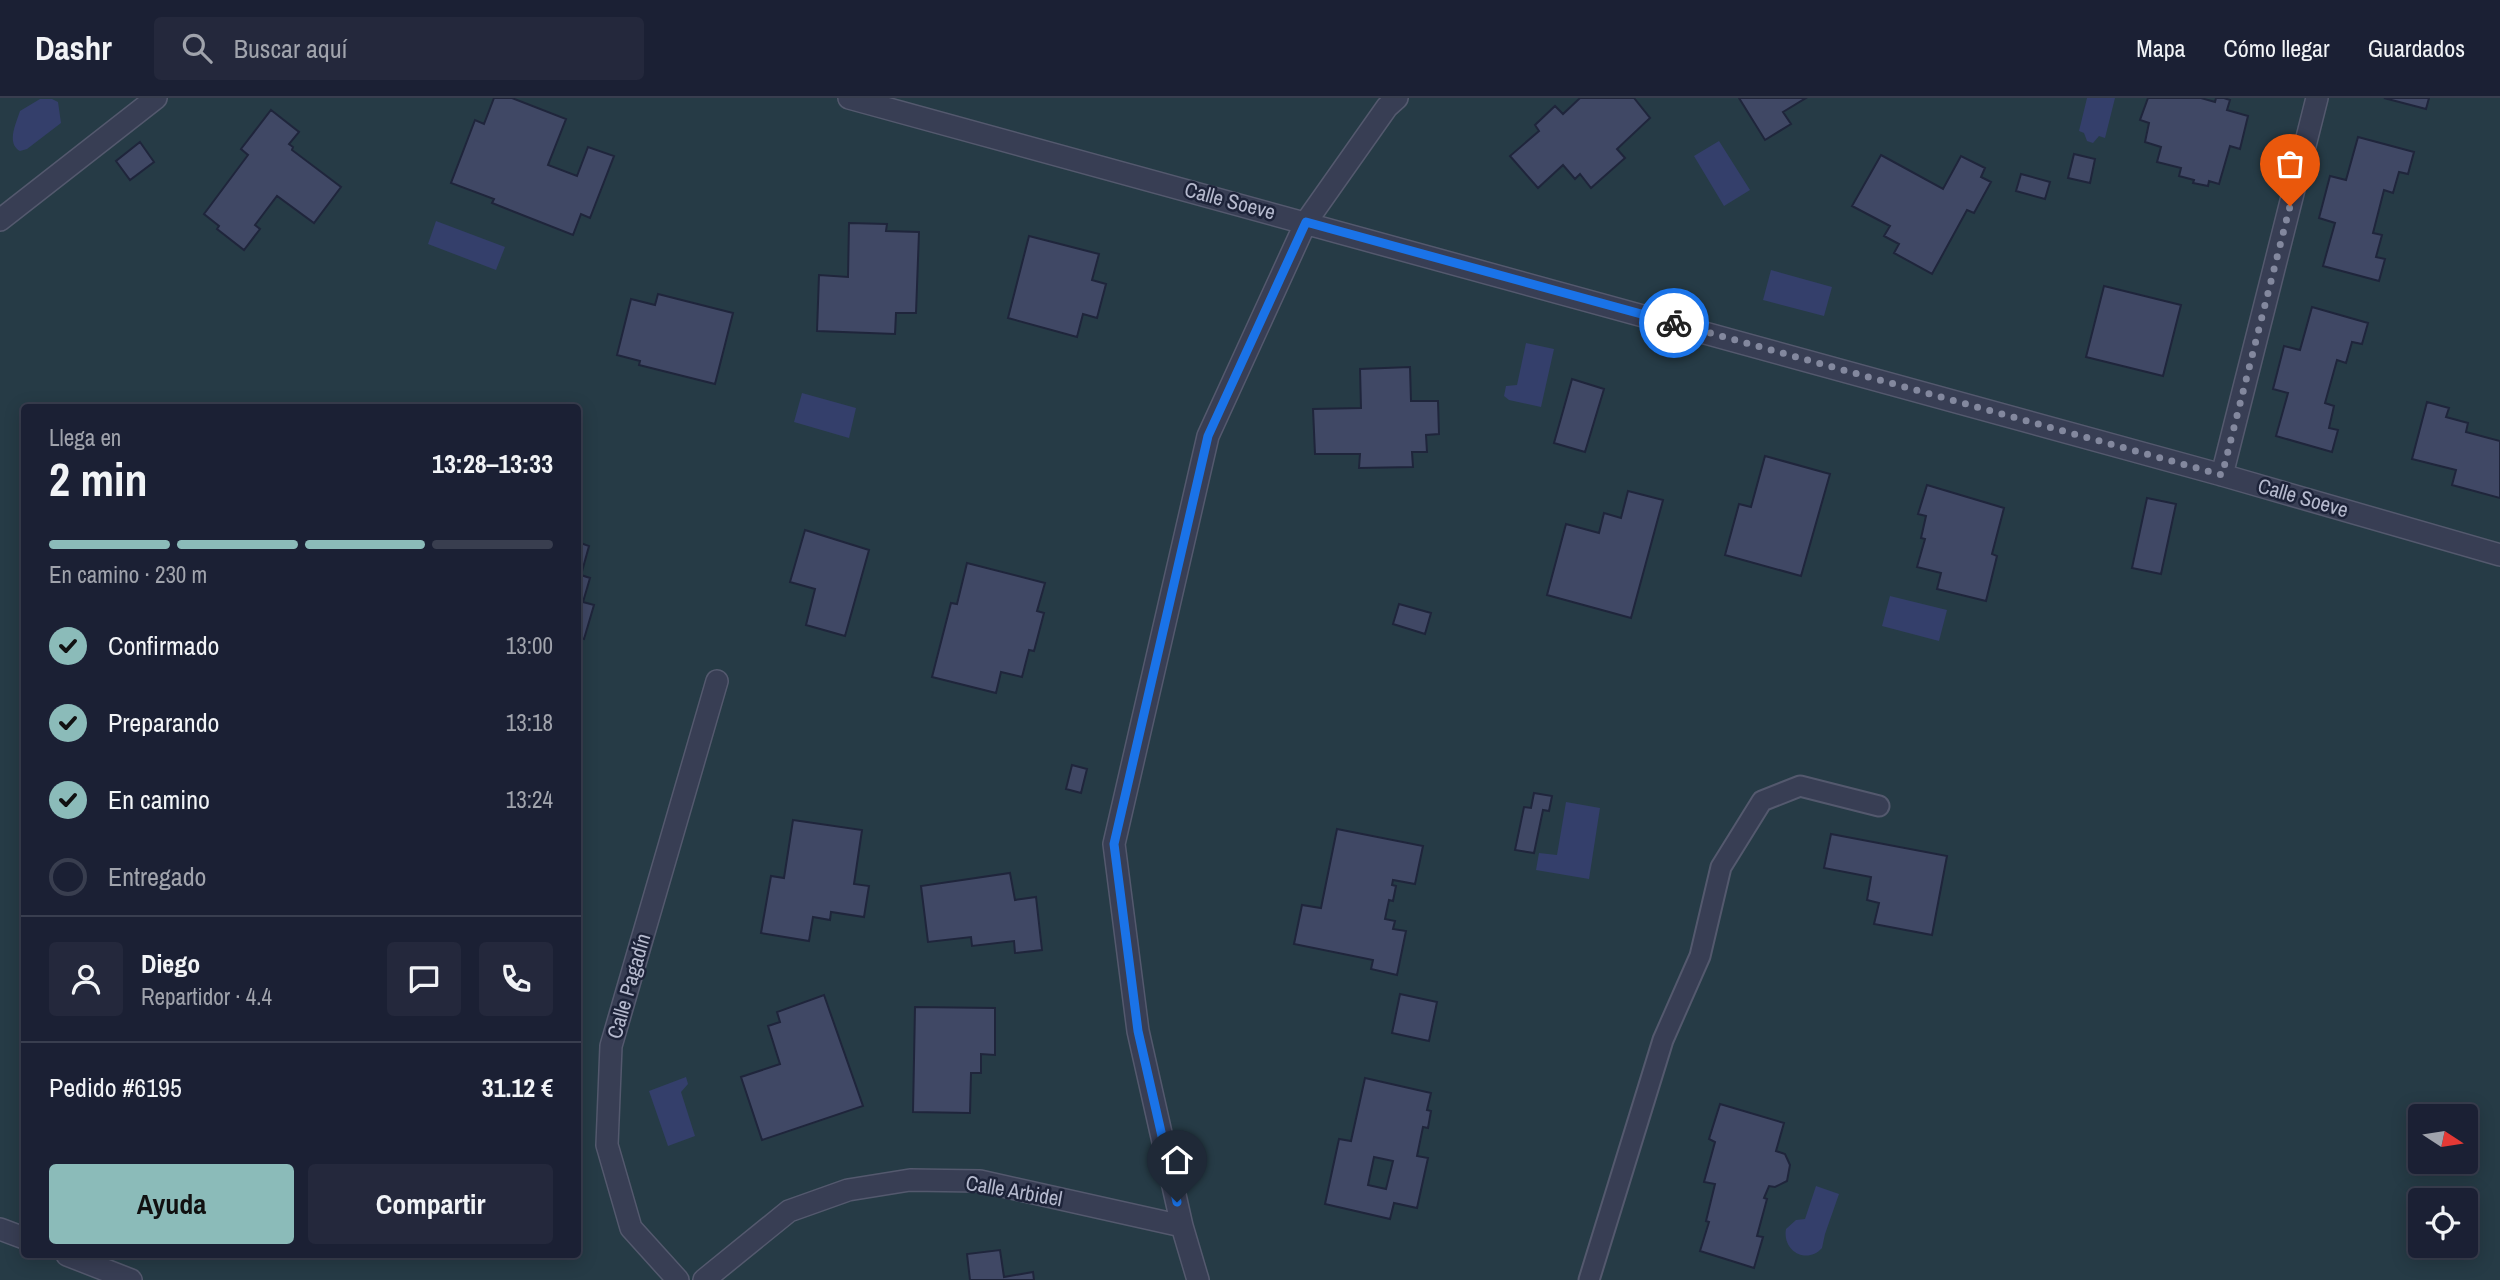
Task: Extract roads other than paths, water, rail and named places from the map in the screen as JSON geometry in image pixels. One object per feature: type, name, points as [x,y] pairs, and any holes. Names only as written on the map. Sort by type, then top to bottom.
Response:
[{"type":"street","points":[[0,220],[156,98]]},
{"type":"street","name":"Calle Soeve","points":[[849,98],[2222,475],[2500,555]]},
{"type":"street","points":[[1198,1280],[1182,1226],[1138,1031],[1114,844],[1208,436],[1306,222],[1396,98]]},
{"type":"street","points":[[2222,475],[2318,98]]},
{"type":"street","name":"Calle Pagadín","points":[[678,1280],[631,1227],[610,1157],[607,1145],[611,1046],[717,681]]},
{"type":"street","name":"Calle Arbidel","points":[[704,1280],[789,1211],[848,1190],[911,1180],[980,1181],[1182,1226]]},
{"type":"street","points":[[0,1229],[21,1237]]},
{"type":"street","points":[[75,1258],[131,1280]]},
{"type":"lane","points":[[1589,1280],[1663,1040],[1700,956],[1721,867],[1762,801],[1800,786],[1879,806]]},
{"type":"water","points":[[2087,98],[2115,98],[2105,138],[2099,136],[2093,143],[2087,141],[2084,133],[2079,131]]},
{"type":"water","points":[[40,99],[58,102],[61,123],[27,149],[20,151],[13,138],[20,111]]},
{"type":"water","points":[[1719,141],[1750,190],[1724,206],[1694,156]]},
{"type":"water","points":[[436,221],[505,247],[496,270],[428,244]]},
{"type":"water","points":[[1771,270],[1832,287],[1824,316],[1763,300]]},
{"type":"water","points":[[1526,343],[1554,349],[1541,407],[1509,400],[1504,396],[1506,386],[1517,385]]},
{"type":"water","points":[[802,393],[856,408],[849,438],[794,422]]},
{"type":"water","points":[[1890,596],[1947,610],[1939,641],[1882,626]]},
{"type":"water","points":[[1566,802],[1600,808],[1589,879],[1536,870],[1539,853],[1557,855]]},
{"type":"water","points":[[686,1077],[688,1084],[681,1092],[695,1136],[668,1146],[649,1091]]},
{"type":"water","points":[[1816,1186],[1839,1194],[1822,1248],[1816,1253],[1803,1255],[1788,1244],[1786,1229],[1796,1220],[1805,1219]]}]
